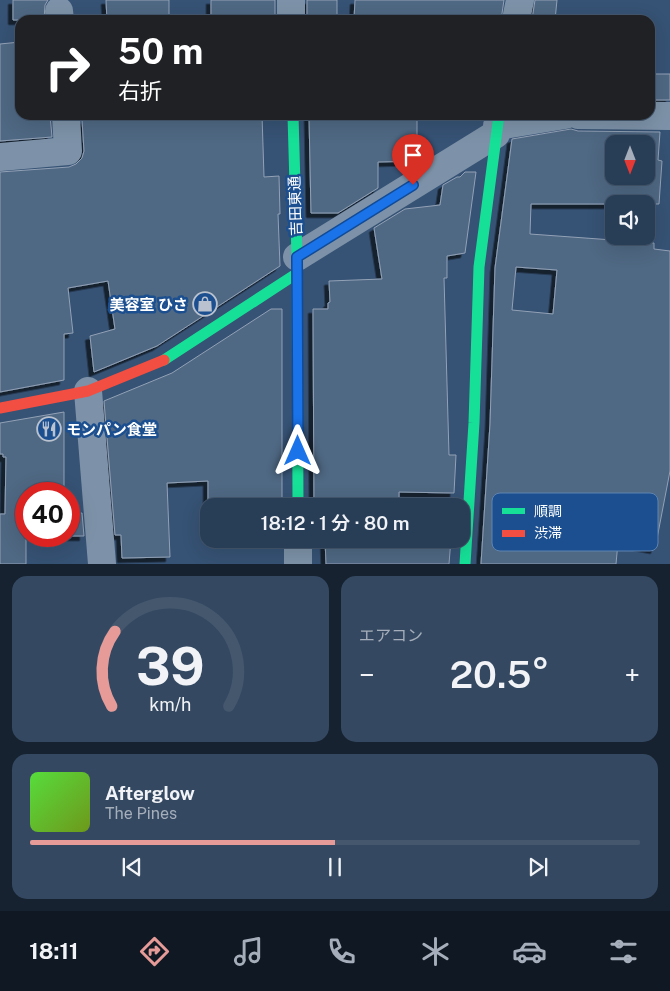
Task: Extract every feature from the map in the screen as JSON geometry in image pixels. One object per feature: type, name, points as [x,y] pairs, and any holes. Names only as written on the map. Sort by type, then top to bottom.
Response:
[{"type":"street","points":[[291,0],[291,15]]},
{"type":"street","points":[[517,15],[520,0]]},
{"type":"street","points":[[655,116],[670,116]]},
{"type":"street","points":[[0,157],[68,151],[66,120]]},
{"type":"street","name":"吉田東通","points":[[293,120],[297,265],[298,498]]},
{"type":"street","points":[[0,408],[88,391],[164,360],[497,125],[530,120]]},
{"type":"street","points":[[465,564],[474,423],[479,267],[497,125]]},
{"type":"street","points":[[88,391],[102,564]]},
{"type":"street","points":[[298,548],[298,564]]},
{"type":"building","points":[[13,0],[48,0],[45,5],[44,15],[15,15],[15,20],[13,20]]},
{"type":"building","points":[[106,0],[169,0],[169,15],[107,15]]},
{"type":"building","points":[[211,0],[275,0],[275,15],[211,15]]},
{"type":"building","points":[[307,0],[337,0],[337,15],[307,15]]},
{"type":"building","points":[[355,0],[504,0],[502,15],[354,15]]},
{"type":"building","points":[[535,0],[557,0],[556,15],[533,15]]},
{"type":"building","points":[[15,42],[15,120],[50,120],[52,137],[0,141],[0,44]]},
{"type":"building","points":[[655,74],[670,74],[670,100],[655,100]]},
{"type":"building","points":[[82,120],[262,120],[264,177],[279,176],[280,266],[157,346],[94,372],[90,336],[115,329],[108,281],[68,288],[73,333],[64,334],[64,380],[0,392],[0,172],[69,167],[76,164],[82,158],[84,151]]},
{"type":"building","points":[[309,120],[417,120],[417,161],[378,162],[378,188],[338,213],[311,213]]},
{"type":"building","points":[[571,129],[578,131],[660,132],[658,160],[662,161],[659,204],[655,204],[655,195],[605,195],[605,204],[531,204],[530,234],[605,239],[605,245],[654,245],[654,249],[670,251],[670,471],[658,533],[658,493],[492,493],[492,551],[617,551],[616,564],[481,564],[490,424],[495,268],[512,139]],"holes":[[[516,267],[557,270],[553,314],[512,310]]]},
{"type":"building","points":[[465,172],[476,172],[465,253],[447,256],[447,278],[444,278],[449,455],[456,455],[454,493],[399,492],[399,498],[314,498],[313,309],[328,309],[328,303],[330,302],[329,281],[382,279],[374,228],[405,209],[440,205],[443,185],[460,177]]},
{"type":"building","points":[[271,309],[282,309],[282,498],[208,498],[208,481],[167,483],[170,557],[122,558],[121,535],[115,535],[104,401],[172,373]]},
{"type":"building","points":[[64,412],[64,482],[15,482],[15,547],[26,547],[26,564],[0,564],[0,514],[5,514],[6,457],[0,454],[0,423]]},
{"type":"building","points":[[80,513],[82,513],[84,536],[80,536]]},
{"type":"building","points":[[325,548],[450,548],[449,564],[326,564]]},
{"type":"traffic: fast","points":[[293,120],[297,257],[298,498]]},
{"type":"traffic: fast","points":[[465,564],[474,423],[479,267],[498,120]]},
{"type":"traffic: fast","points":[[164,360],[296,274]]},
{"type":"traffic: jam","points":[[0,408],[88,391],[164,360]]},
{"type":"place","name":"美容室 ひさ","points":[[205,304]]},
{"type":"place","name":"モンパン食堂","points":[[49,429]]},
{"type":"route","points":[[298,451],[297,257],[413,185]]}]
